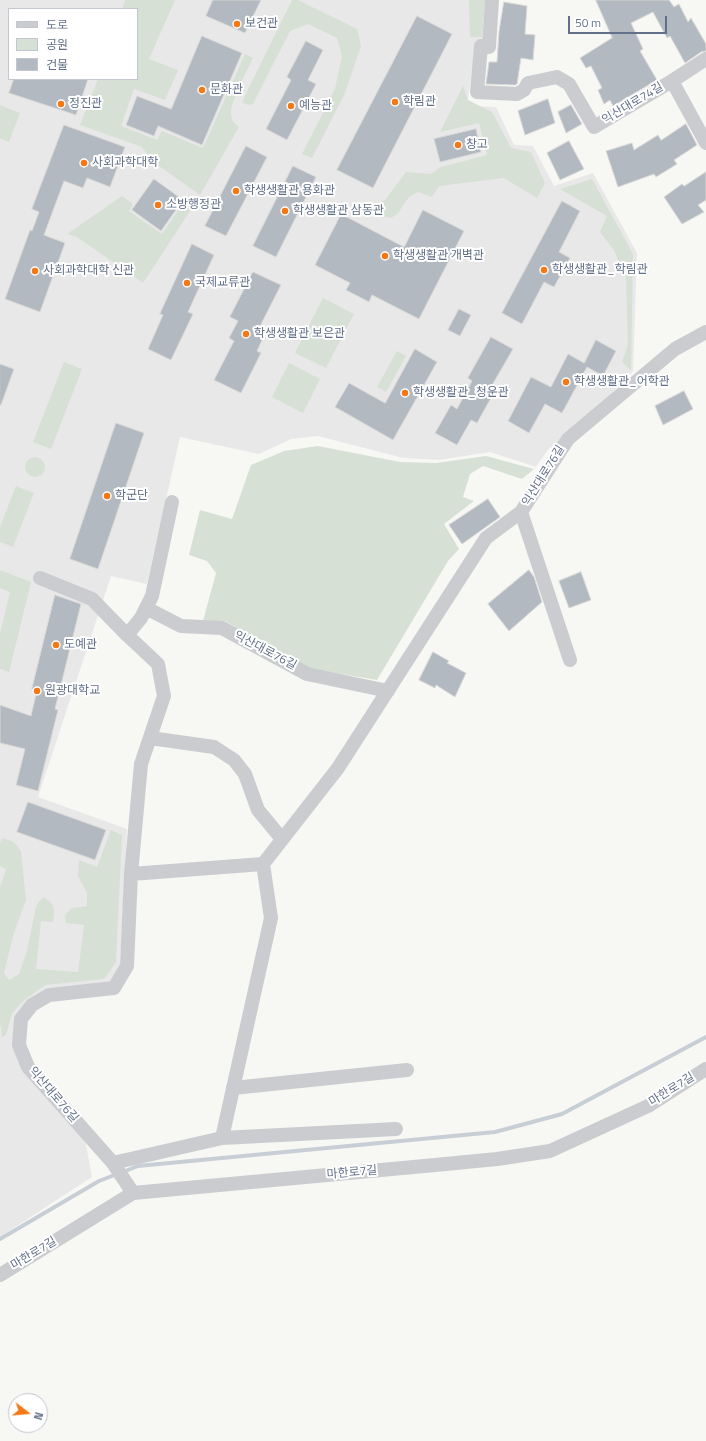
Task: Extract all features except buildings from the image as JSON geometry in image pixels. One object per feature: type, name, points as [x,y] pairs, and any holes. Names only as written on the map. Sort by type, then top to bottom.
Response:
[{"type":"street","name":"익산대로74길","points":[[492,0],[489,47],[481,46],[477,92],[517,94],[524,90],[528,83],[557,77],[569,84],[594,127],[706,59]]},
{"type":"street","name":"익산대로74길","points":[[672,81],[706,143]]},
{"type":"street","name":"익산대로76길","points":[[263,864],[338,768],[486,538],[521,512],[568,439],[675,349],[706,332]]},
{"type":"street","points":[[127,634],[141,618],[152,596],[172,502]]},
{"type":"street","points":[[521,512],[570,660]]},
{"type":"street","name":"익산대로76길","points":[[40,578],[92,599],[158,664],[164,696],[141,764],[131,874],[127,966],[114,988],[50,995],[32,1005],[21,1019],[20,1026],[20,1045],[28,1067],[114,1164],[133,1193]]},
{"type":"street","name":"익산대로76길","points":[[146,608],[180,626],[222,628],[307,674],[388,691]]},
{"type":"street","points":[[150,738],[214,747],[234,760],[245,774],[258,810],[282,839]]},
{"type":"street","points":[[131,874],[263,864],[271,918],[222,1138]]},
{"type":"street","name":"마한로7길","points":[[0,1275],[133,1193],[497,1159],[550,1151],[648,1106],[706,1069]]},
{"type":"street","points":[[233,1088],[407,1070]]},
{"type":"street","points":[[114,1164],[222,1138],[396,1129]]},
{"type":"shaded area","name":"원광대학교","points":[[0,0],[489,0],[485,43],[476,43],[467,106],[496,107],[514,145],[533,146],[554,186],[593,173],[637,253],[633,371],[568,439],[549,448],[536,467],[490,452],[440,460],[403,458],[318,436],[291,439],[259,454],[180,437],[147,584],[111,576],[38,797],[127,829],[120,966],[110,982],[47,988],[17,1016],[14,1043],[85,1139],[92,1177],[0,1237]]},
{"type":"green space","points":[[125,0],[175,0],[149,59],[178,70],[165,100],[134,89],[121,126],[157,140],[162,131],[203,148],[245,54],[253,58],[243,78],[231,109],[232,120],[239,127],[200,195],[152,161],[142,147],[80,125],[98,80],[138,80],[138,8],[122,8]]},
{"type":"green space","points":[[292,0],[298,0],[357,29],[361,46],[345,93],[312,158],[302,154],[335,89],[342,56],[337,38],[308,24],[290,31],[253,104],[248,105],[242,102]]},
{"type":"green space","points":[[469,0],[485,0],[482,37],[470,37]]},
{"type":"green space","points":[[463,86],[468,100],[492,112],[511,148],[531,152],[545,183],[537,198],[504,178],[439,186],[432,197],[418,192],[409,197],[398,213],[391,218],[381,216],[374,212],[375,207],[386,199],[406,172],[431,174],[441,167],[487,155],[479,123],[440,132]]},
{"type":"green space","points":[[0,105],[20,113],[9,142],[0,138]]},
{"type":"green space","points":[[592,179],[633,254],[631,370],[622,362],[628,345],[626,278],[614,250],[600,232],[607,216],[560,189]]},
{"type":"green space","points":[[122,196],[133,204],[129,211],[162,234],[188,196],[196,202],[143,283],[77,237],[67,234]]},
{"type":"green space","points":[[323,298],[354,314],[326,368],[295,353]]},
{"type":"green space","points":[[397,351],[406,356],[386,392],[377,387]]},
{"type":"green space","points":[[64,362],[82,369],[51,449],[33,442]]},
{"type":"green space","points":[[289,363],[320,379],[303,413],[272,397]]},
{"type":"green space","points":[[318,446],[400,462],[436,463],[486,456],[534,469],[522,479],[483,466],[470,474],[463,497],[474,501],[444,524],[459,549],[448,561],[377,680],[311,669],[225,621],[203,621],[216,573],[207,561],[189,555],[200,510],[232,519],[251,465],[284,451]]},
{"type":"green space","points":[[35,457],[42,460],[45,467],[42,474],[35,477],[28,474],[25,467],[28,460]]},
{"type":"green space","points":[[16,486],[34,493],[13,547],[0,542],[0,527]]},
{"type":"green space","points":[[0,570],[31,582],[9,672],[0,669],[0,634],[10,592],[0,588]]},
{"type":"green space","points":[[111,830],[122,835],[116,962],[104,979],[45,985],[22,1002],[12,1013],[6,1035],[2,1037],[0,1022],[0,887],[6,869],[0,866],[0,843],[2,838],[14,842],[21,851],[26,900],[14,933],[4,973],[9,980],[19,974],[27,951],[36,906],[43,897],[52,904],[54,918],[53,922],[41,921],[36,969],[78,972],[84,925],[66,923],[65,915],[72,908],[87,906],[87,893],[78,876],[79,860],[97,867]]},
{"type":"waterway","points":[[123,1172],[138,1166],[495,1132],[562,1114],[706,1037]]},
{"type":"waterway","points":[[0,1239],[99,1181],[117,1174]]},
{"type":"place","name":"보건관","points":[[237,24]]},
{"type":"place","name":"문화관","points":[[202,90]]},
{"type":"place","name":"학림관","points":[[395,102]]},
{"type":"place","name":"정진관","points":[[61,104]]},
{"type":"place","name":"예능관","points":[[291,106]]},
{"type":"place","name":"창고","points":[[458,145]]},
{"type":"place","name":"사회과학대학","points":[[84,163]]},
{"type":"place","name":"학생생활관 용화관","points":[[236,191]]},
{"type":"place","name":"소방행정관","points":[[158,205]]},
{"type":"place","name":"학생생활관 삼동관","points":[[285,211]]},
{"type":"place","name":"학생생활관 개벽관","points":[[385,256]]},
{"type":"place","name":"학생생활관_학림관","points":[[544,270]]},
{"type":"place","name":"사회과학대학 신관","points":[[35,271]]},
{"type":"place","name":"국제교류관","points":[[187,283]]},
{"type":"place","name":"학생생활관 보은관","points":[[246,334]]},
{"type":"place","name":"학생생활관_어학관","points":[[566,382]]},
{"type":"place","name":"학생생활관_청운관","points":[[405,393]]},
{"type":"place","name":"학군단","points":[[107,496]]},
{"type":"place","name":"도예관","points":[[56,645]]},
{"type":"place","name":"원광대학교","points":[[37,691]]}]
